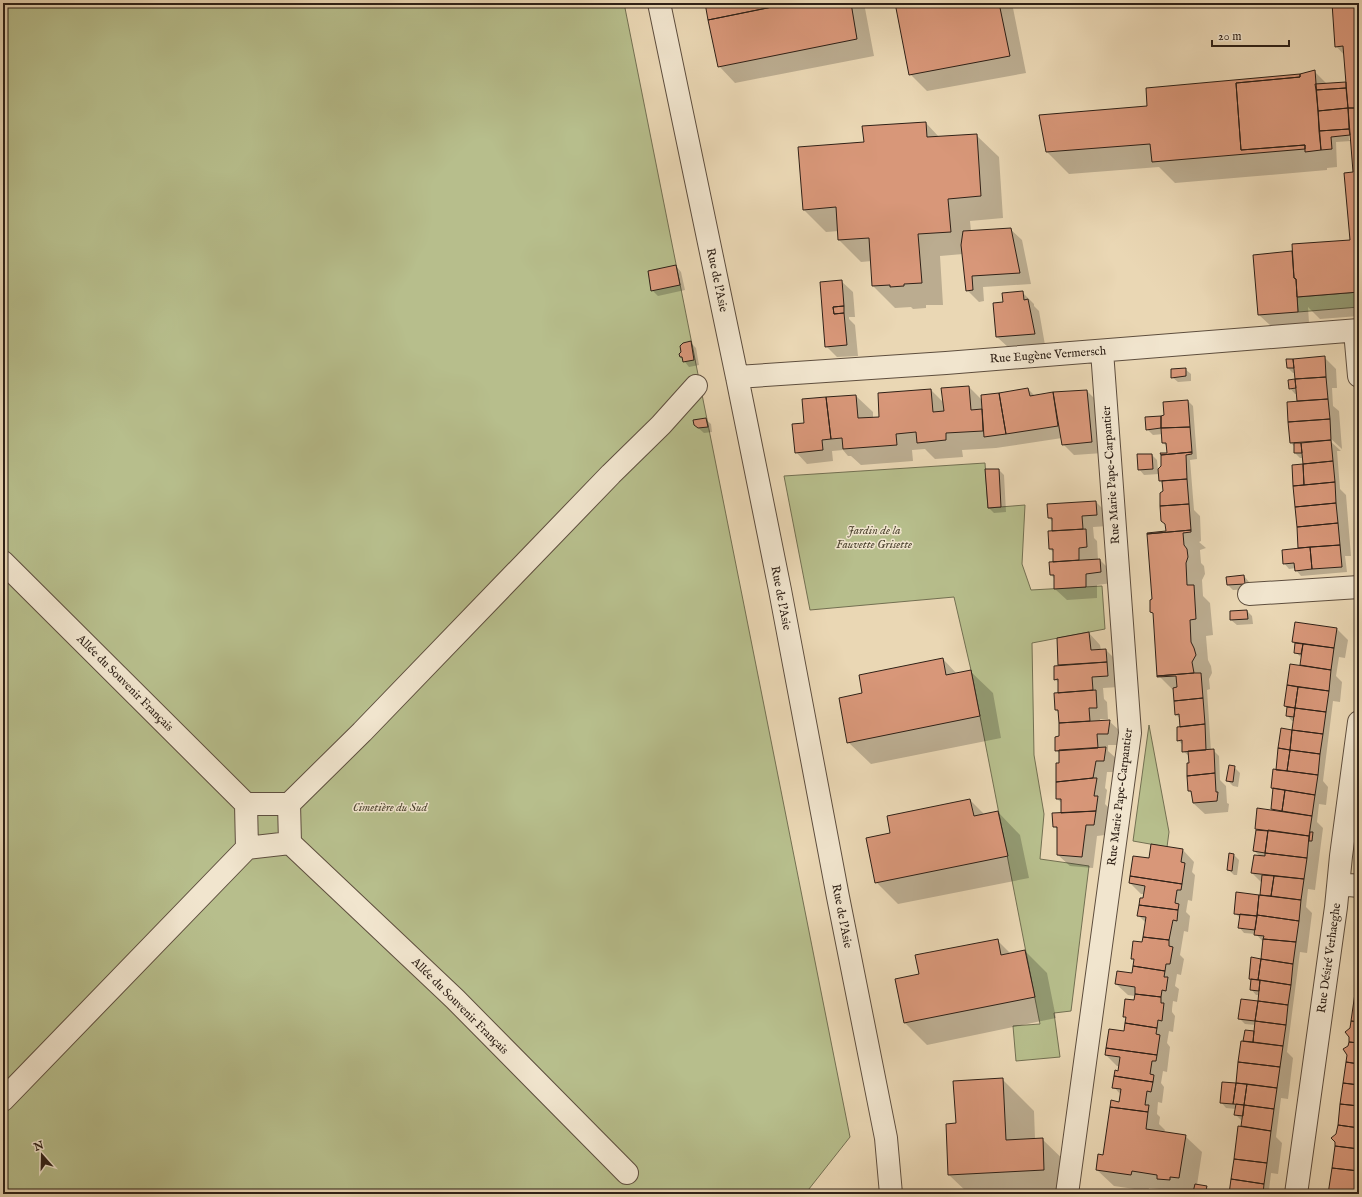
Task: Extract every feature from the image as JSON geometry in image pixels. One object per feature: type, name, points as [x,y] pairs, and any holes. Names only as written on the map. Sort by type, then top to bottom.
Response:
[{"type":"street","name":"Rue de l'Asie","points":[[659,3],[780,590],[839,905],[886,1138],[891,1194]]},
{"type":"street","name":"Rue Eugène Vermersch","points":[[737,377],[1102,351],[1357,330]]},
{"type":"street","points":[[1357,330],[1359,376]]},
{"type":"street","name":"Rue Marie Pape-Carpantier","points":[[1067,1194],[1130,733],[1102,351]]},
{"type":"street","points":[[248,848],[246,804],[289,804],[362,732],[611,474],[661,425],[696,386]]},
{"type":"street","name":"Allée du Souvenir Français","points":[[3,562],[246,804]]},
{"type":"street","points":[[1250,594],[1359,587]]},
{"type":"street","name":"Rue Désiré Verhaeghe","points":[[1296,1194],[1349,885],[1341,856],[1359,722]]},
{"type":"street","points":[[3,1100],[248,848],[290,843],[289,804]]},
{"type":"street","name":"Allée du Souvenir Français","points":[[290,843],[455,999],[627,1173]]},
{"type":"green space","name":"Cimetière du Sud","points":[[3,3],[624,3],[850,1137],[805,1194],[3,1194]]},
{"type":"green space","points":[[1359,292],[1359,307],[1298,312],[1297,297]]},
{"type":"green space","name":"Jardin de la Fauvette Grisette","points":[[985,463],[988,508],[1025,505],[1022,564],[1031,590],[1102,586],[1105,629],[1032,643],[1034,755],[1044,814],[1040,859],[1089,866],[1071,1011],[1054,1013],[1060,1057],[1016,1061],[1013,1026],[1040,1024],[971,670],[954,597],[810,610],[784,476]]},
{"type":"green space","points":[[1149,725],[1169,832],[1167,847],[1133,841]]},
{"type":"building","points":[[705,3],[792,3],[708,20]]},
{"type":"building","points":[[792,3],[851,3],[857,39],[718,67],[708,20]]},
{"type":"building","points":[[895,3],[999,3],[1010,56],[909,75]]},
{"type":"building","points":[[1332,3],[1359,3],[1359,108],[1348,108],[1343,46],[1335,47]]},
{"type":"building","points":[[1315,70],[1321,150],[1305,152],[1305,145],[1241,150],[1236,83],[1300,77],[1300,74]]},
{"type":"building","points":[[1300,74],[1300,77],[1236,83],[1241,150],[1305,145],[1305,149],[1152,162],[1150,144],[1046,152],[1039,115],[1147,106],[1146,88]]},
{"type":"building","points":[[1346,82],[1346,88],[1316,90],[1315,84]]},
{"type":"building","points":[[1346,88],[1348,108],[1318,111],[1316,90]]},
{"type":"building","points":[[1348,108],[1349,129],[1319,131],[1318,111]]},
{"type":"building","points":[[1348,108],[1359,108],[1359,292],[1297,297],[1296,279],[1294,278],[1292,244],[1350,240],[1344,173],[1353,172]]},
{"type":"building","points":[[926,122],[927,137],[977,134],[981,196],[948,199],[951,232],[918,234],[922,283],[904,284],[904,286],[890,287],[890,285],[872,286],[869,238],[838,240],[836,207],[803,210],[798,147],[864,142],[862,126]]},
{"type":"building","points":[[1349,129],[1350,135],[1331,137],[1332,149],[1321,150],[1319,131]]},
{"type":"building","points":[[1011,228],[1020,273],[972,276],[973,290],[966,291],[961,245],[963,231]]},
{"type":"building","points":[[1292,251],[1294,278],[1296,279],[1298,312],[1258,315],[1253,255]]},
{"type":"building","points":[[676,265],[680,285],[651,291],[648,271]]},
{"type":"building","points":[[842,280],[844,306],[833,307],[834,314],[844,313],[847,345],[825,347],[820,282]]},
{"type":"building","points":[[1023,291],[1024,300],[1028,299],[1035,334],[996,337],[993,303],[1003,302],[1002,293]]},
{"type":"building","points":[[844,306],[844,313],[834,314],[833,307]]},
{"type":"building","points":[[691,341],[694,360],[683,362],[682,357],[680,357],[679,354],[681,352],[680,346],[683,343]]},
{"type":"building","points":[[1325,356],[1326,377],[1295,379],[1293,359]]},
{"type":"building","points":[[1286,359],[1293,359],[1294,368],[1287,368]]},
{"type":"building","points":[[1186,368],[1186,376],[1171,378],[1171,369]]},
{"type":"building","points":[[1326,377],[1328,399],[1297,401],[1295,379]]},
{"type":"building","points":[[1295,379],[1296,388],[1289,389],[1288,380]]},
{"type":"building","points":[[969,386],[971,410],[982,409],[983,431],[946,433],[946,440],[917,443],[916,432],[896,434],[897,445],[843,449],[842,438],[831,439],[826,397],[856,395],[858,418],[879,417],[878,393],[931,389],[933,412],[944,411],[941,388]]},
{"type":"building","points":[[1028,388],[1030,396],[1053,392],[1058,426],[1006,434],[999,393]]},
{"type":"building","points":[[1087,390],[1092,442],[1062,445],[1053,392]]},
{"type":"building","points":[[999,393],[1006,434],[984,437],[981,395]]},
{"type":"building","points":[[826,397],[831,439],[822,440],[823,450],[795,453],[792,424],[804,423],[802,399]]},
{"type":"building","points":[[1328,399],[1330,419],[1288,422],[1287,402]]},
{"type":"building","points":[[1188,400],[1190,427],[1161,428],[1161,416],[1164,415],[1163,402]]},
{"type":"building","points":[[1161,416],[1161,428],[1146,430],[1145,417]]},
{"type":"building","points":[[706,418],[708,427],[698,428],[694,425],[693,420]]},
{"type":"building","points":[[1330,419],[1331,440],[1290,443],[1288,422]]},
{"type":"building","points":[[1190,427],[1192,452],[1161,455],[1160,453],[1167,453],[1166,443],[1162,443],[1161,428]]},
{"type":"building","points":[[1331,440],[1333,461],[1303,464],[1301,443]]},
{"type":"building","points":[[1294,443],[1301,443],[1302,453],[1294,453]]},
{"type":"building","points":[[1192,452],[1192,454],[1186,455],[1187,479],[1159,481],[1158,469],[1161,466],[1161,455]]},
{"type":"building","points":[[1137,454],[1152,454],[1153,469],[1138,470]]},
{"type":"building","points":[[1333,461],[1335,482],[1304,485],[1303,464]]},
{"type":"building","points":[[1303,464],[1304,485],[1293,486],[1292,465]]},
{"type":"building","points":[[985,469],[999,469],[1001,507],[988,508]]},
{"type":"building","points":[[1187,479],[1189,504],[1160,506],[1160,493],[1163,491],[1162,481]]},
{"type":"building","points":[[1335,482],[1336,503],[1295,507],[1293,486]]},
{"type":"building","points":[[1096,501],[1097,515],[1082,516],[1083,529],[1052,531],[1052,518],[1048,518],[1047,504]]},
{"type":"building","points":[[1336,503],[1338,523],[1297,527],[1295,507]]},
{"type":"building","points":[[1189,504],[1191,530],[1147,534],[1166,531],[1165,524],[1161,521],[1160,506]]},
{"type":"building","points":[[1338,523],[1340,545],[1298,548],[1297,527]]},
{"type":"building","points":[[1086,529],[1087,547],[1079,548],[1079,560],[1053,562],[1053,549],[1049,549],[1048,531]]},
{"type":"building","points":[[1191,530],[1191,532],[1183,533],[1184,545],[1187,549],[1188,557],[1186,563],[1187,585],[1194,585],[1196,619],[1190,620],[1191,642],[1196,655],[1192,662],[1194,673],[1157,676],[1153,613],[1150,612],[1150,600],[1152,599],[1147,534]]},
{"type":"building","points":[[1340,545],[1342,567],[1312,569],[1310,547]]},
{"type":"building","points":[[1310,547],[1312,569],[1295,571],[1294,563],[1283,564],[1282,550]]},
{"type":"building","points":[[1100,559],[1101,572],[1086,574],[1086,587],[1054,589],[1054,575],[1050,575],[1049,562]]},
{"type":"building","points":[[1244,575],[1245,584],[1227,585],[1226,577]]},
{"type":"building","points":[[1247,610],[1248,619],[1230,620],[1230,611]]},
{"type":"building","points":[[1295,622],[1337,628],[1334,648],[1292,642]]},
{"type":"building","points":[[1089,632],[1091,650],[1106,649],[1107,662],[1058,665],[1057,638]]},
{"type":"building","points":[[1295,643],[1303,644],[1301,654],[1294,653]]},
{"type":"building","points":[[1303,644],[1334,648],[1331,670],[1300,665]]},
{"type":"building","points":[[943,658],[946,675],[971,670],[980,716],[847,743],[839,698],[862,693],[859,675]]},
{"type":"building","points":[[1107,662],[1108,676],[1092,677],[1093,690],[1058,693],[1058,679],[1054,680],[1054,666]]},
{"type":"building","points":[[1290,664],[1331,670],[1329,691],[1287,685]]},
{"type":"building","points":[[1201,673],[1203,698],[1174,701],[1173,688],[1177,687],[1176,676],[1157,677],[1157,676]]},
{"type":"building","points":[[1287,685],[1298,687],[1295,708],[1284,706]]},
{"type":"building","points":[[1298,687],[1329,691],[1326,712],[1295,708]]},
{"type":"building","points":[[1096,690],[1097,708],[1089,708],[1090,721],[1059,723],[1058,710],[1055,710],[1054,693]]},
{"type":"building","points":[[1203,698],[1205,724],[1180,727],[1179,714],[1175,715],[1174,701]]},
{"type":"building","points":[[1287,707],[1295,708],[1294,717],[1286,716]]},
{"type":"building","points":[[1295,708],[1326,712],[1323,734],[1292,730]]},
{"type":"building","points":[[1110,720],[1108,734],[1097,734],[1098,748],[1055,751],[1055,737],[1059,736],[1059,723]]},
{"type":"building","points":[[1205,724],[1206,750],[1182,752],[1182,740],[1177,741],[1177,727]]},
{"type":"building","points":[[1281,728],[1292,730],[1290,750],[1278,748]]},
{"type":"building","points":[[1292,730],[1323,734],[1320,754],[1290,750]]},
{"type":"building","points":[[1106,747],[1104,761],[1096,761],[1093,778],[1056,782],[1056,763],[1059,763],[1059,750]]},
{"type":"building","points":[[1278,748],[1290,750],[1287,771],[1276,770]]},
{"type":"building","points":[[1214,749],[1215,773],[1187,776],[1187,763],[1189,763],[1188,751]]},
{"type":"building","points":[[1290,750],[1320,754],[1318,775],[1287,771]]},
{"type":"building","points":[[1229,765],[1235,766],[1233,782],[1226,781]]},
{"type":"building","points":[[1273,769],[1318,775],[1315,795],[1271,788]]},
{"type":"building","points":[[1215,773],[1216,792],[1218,792],[1217,801],[1193,803],[1191,791],[1188,791],[1187,776]]},
{"type":"building","points":[[1097,778],[1094,796],[1098,796],[1096,811],[1061,813],[1061,799],[1056,799],[1056,782]]},
{"type":"building","points":[[1273,788],[1285,790],[1282,811],[1271,809]]},
{"type":"building","points":[[1285,790],[1315,795],[1312,816],[1282,811]]},
{"type":"building","points":[[970,799],[974,816],[998,811],[1008,856],[875,883],[866,838],[890,833],[887,816]]},
{"type":"building","points":[[1257,808],[1312,816],[1309,836],[1255,829]]},
{"type":"building","points":[[1096,811],[1094,825],[1086,825],[1082,857],[1057,855],[1057,827],[1053,827],[1052,813]]},
{"type":"building","points":[[1256,830],[1268,831],[1265,853],[1253,851]]},
{"type":"building","points":[[1268,830],[1309,836],[1307,858],[1265,853]]},
{"type":"building","points":[[1310,832],[1313,832],[1312,841],[1309,841]]},
{"type":"building","points":[[1151,844],[1183,849],[1181,862],[1185,863],[1182,884],[1130,876],[1133,856],[1149,858]]},
{"type":"building","points":[[1229,853],[1234,854],[1232,871],[1227,870]]},
{"type":"building","points":[[1265,853],[1307,858],[1304,879],[1251,873],[1254,855],[1265,856]]},
{"type":"building","points":[[1262,875],[1274,876],[1271,896],[1260,895]]},
{"type":"building","points":[[1130,876],[1182,884],[1181,890],[1177,890],[1175,903],[1179,904],[1178,910],[1139,905],[1140,898],[1143,898],[1145,886],[1129,883]]},
{"type":"building","points":[[1274,876],[1304,879],[1301,900],[1271,896]]},
{"type":"building","points":[[1236,892],[1259,895],[1257,916],[1234,914]]},
{"type":"building","points":[[1259,895],[1301,900],[1299,921],[1257,915]]},
{"type":"building","points":[[1139,905],[1178,910],[1177,921],[1173,920],[1169,940],[1143,937],[1146,917],[1137,916]]},
{"type":"building","points":[[1240,914],[1257,916],[1255,930],[1238,928]]},
{"type":"building","points":[[1257,915],[1299,921],[1296,942],[1263,939],[1264,936],[1254,935]]},
{"type":"building","points":[[1143,937],[1169,940],[1169,946],[1173,947],[1170,964],[1166,964],[1165,971],[1133,966],[1134,959],[1131,959],[1133,941],[1142,942]]},
{"type":"building","points":[[998,939],[1001,955],[1025,950],[1035,997],[904,1023],[895,979],[919,974],[915,955]]},
{"type":"building","points":[[1263,939],[1296,942],[1293,964],[1261,959]]},
{"type":"building","points":[[1251,957],[1261,959],[1258,980],[1249,979]]},
{"type":"building","points":[[1261,959],[1293,964],[1291,985],[1258,980]]},
{"type":"building","points":[[1359,963],[1359,979],[1357,979]]},
{"type":"building","points":[[1133,966],[1165,971],[1164,977],[1168,977],[1166,991],[1162,990],[1161,997],[1135,994],[1135,987],[1115,984],[1117,971],[1132,973]]},
{"type":"building","points":[[1251,979],[1260,980],[1259,991],[1250,990]]},
{"type":"building","points":[[1357,979],[1359,979],[1359,1001],[1354,1000]]},
{"type":"building","points":[[1260,980],[1291,985],[1288,1005],[1258,1001]]},
{"type":"building","points":[[1135,994],[1161,997],[1161,1003],[1164,1003],[1162,1021],[1158,1020],[1157,1028],[1125,1023],[1126,1017],[1123,1017],[1125,999],[1134,1000]]},
{"type":"building","points":[[1241,999],[1258,1001],[1255,1021],[1238,1019]]},
{"type":"building","points":[[1354,1000],[1359,1001],[1359,1022],[1351,1021]]},
{"type":"building","points":[[1258,1001],[1288,1005],[1286,1025],[1255,1021]]},
{"type":"building","points":[[1255,1021],[1286,1025],[1283,1046],[1253,1042]]},
{"type":"building","points":[[1351,1021],[1359,1022],[1359,1043],[1349,1042],[1349,1037],[1345,1032],[1350,1028]]},
{"type":"building","points":[[1125,1023],[1157,1028],[1156,1034],[1160,1035],[1157,1055],[1106,1048],[1109,1029],[1124,1031]]},
{"type":"building","points":[[1245,1030],[1254,1031],[1253,1042],[1243,1041]]},
{"type":"building","points":[[1241,1041],[1283,1046],[1280,1067],[1238,1062]]},
{"type":"building","points":[[1349,1042],[1359,1043],[1359,1064],[1346,1062],[1347,1055],[1343,1049],[1348,1046]]},
{"type":"building","points":[[1106,1048],[1157,1055],[1156,1061],[1152,1061],[1150,1074],[1154,1075],[1153,1082],[1114,1076],[1115,1070],[1118,1071],[1120,1057],[1105,1055]]},
{"type":"building","points":[[1238,1062],[1280,1067],[1277,1088],[1236,1083]]},
{"type":"building","points":[[1346,1062],[1359,1064],[1359,1085],[1343,1083]]},
{"type":"building","points":[[1114,1076],[1153,1082],[1151,1092],[1147,1091],[1145,1105],[1149,1105],[1148,1112],[1110,1107],[1111,1100],[1119,1102],[1121,1089],[1112,1088]]},
{"type":"building","points":[[1003,1078],[1006,1140],[1043,1138],[1044,1170],[948,1175],[946,1124],[956,1123],[953,1081]]},
{"type":"building","points":[[1222,1082],[1236,1083],[1233,1104],[1220,1103]]},
{"type":"building","points":[[1236,1083],[1247,1084],[1244,1105],[1233,1104]]},
{"type":"building","points":[[1343,1083],[1359,1085],[1359,1106],[1340,1104]]},
{"type":"building","points":[[1247,1084],[1277,1088],[1274,1109],[1244,1105]]},
{"type":"building","points":[[1236,1104],[1244,1105],[1243,1116],[1234,1115]]},
{"type":"building","points":[[1340,1104],[1359,1106],[1359,1128],[1338,1125]]},
{"type":"building","points":[[1244,1105],[1274,1109],[1271,1131],[1241,1126]]},
{"type":"building","points":[[1110,1107],[1148,1112],[1146,1129],[1186,1135],[1179,1178],[1170,1177],[1170,1180],[1157,1179],[1157,1175],[1132,1171],[1131,1175],[1096,1170],[1098,1154],[1103,1155]]},
{"type":"building","points":[[1338,1125],[1359,1128],[1359,1149],[1335,1146],[1335,1142],[1331,1138],[1336,1134]]},
{"type":"building","points":[[1238,1126],[1271,1131],[1267,1163],[1234,1159]]},
{"type":"building","points":[[1335,1146],[1359,1149],[1359,1171],[1332,1168]]},
{"type":"building","points":[[1234,1159],[1267,1163],[1264,1184],[1231,1179]]},
{"type":"building","points":[[1332,1168],[1359,1171],[1358,1194],[1328,1194]]},
{"type":"building","points":[[1231,1179],[1264,1184],[1263,1194],[1229,1194]]},
{"type":"building","points":[[1195,1184],[1207,1186],[1205,1194],[1193,1192]]}]
